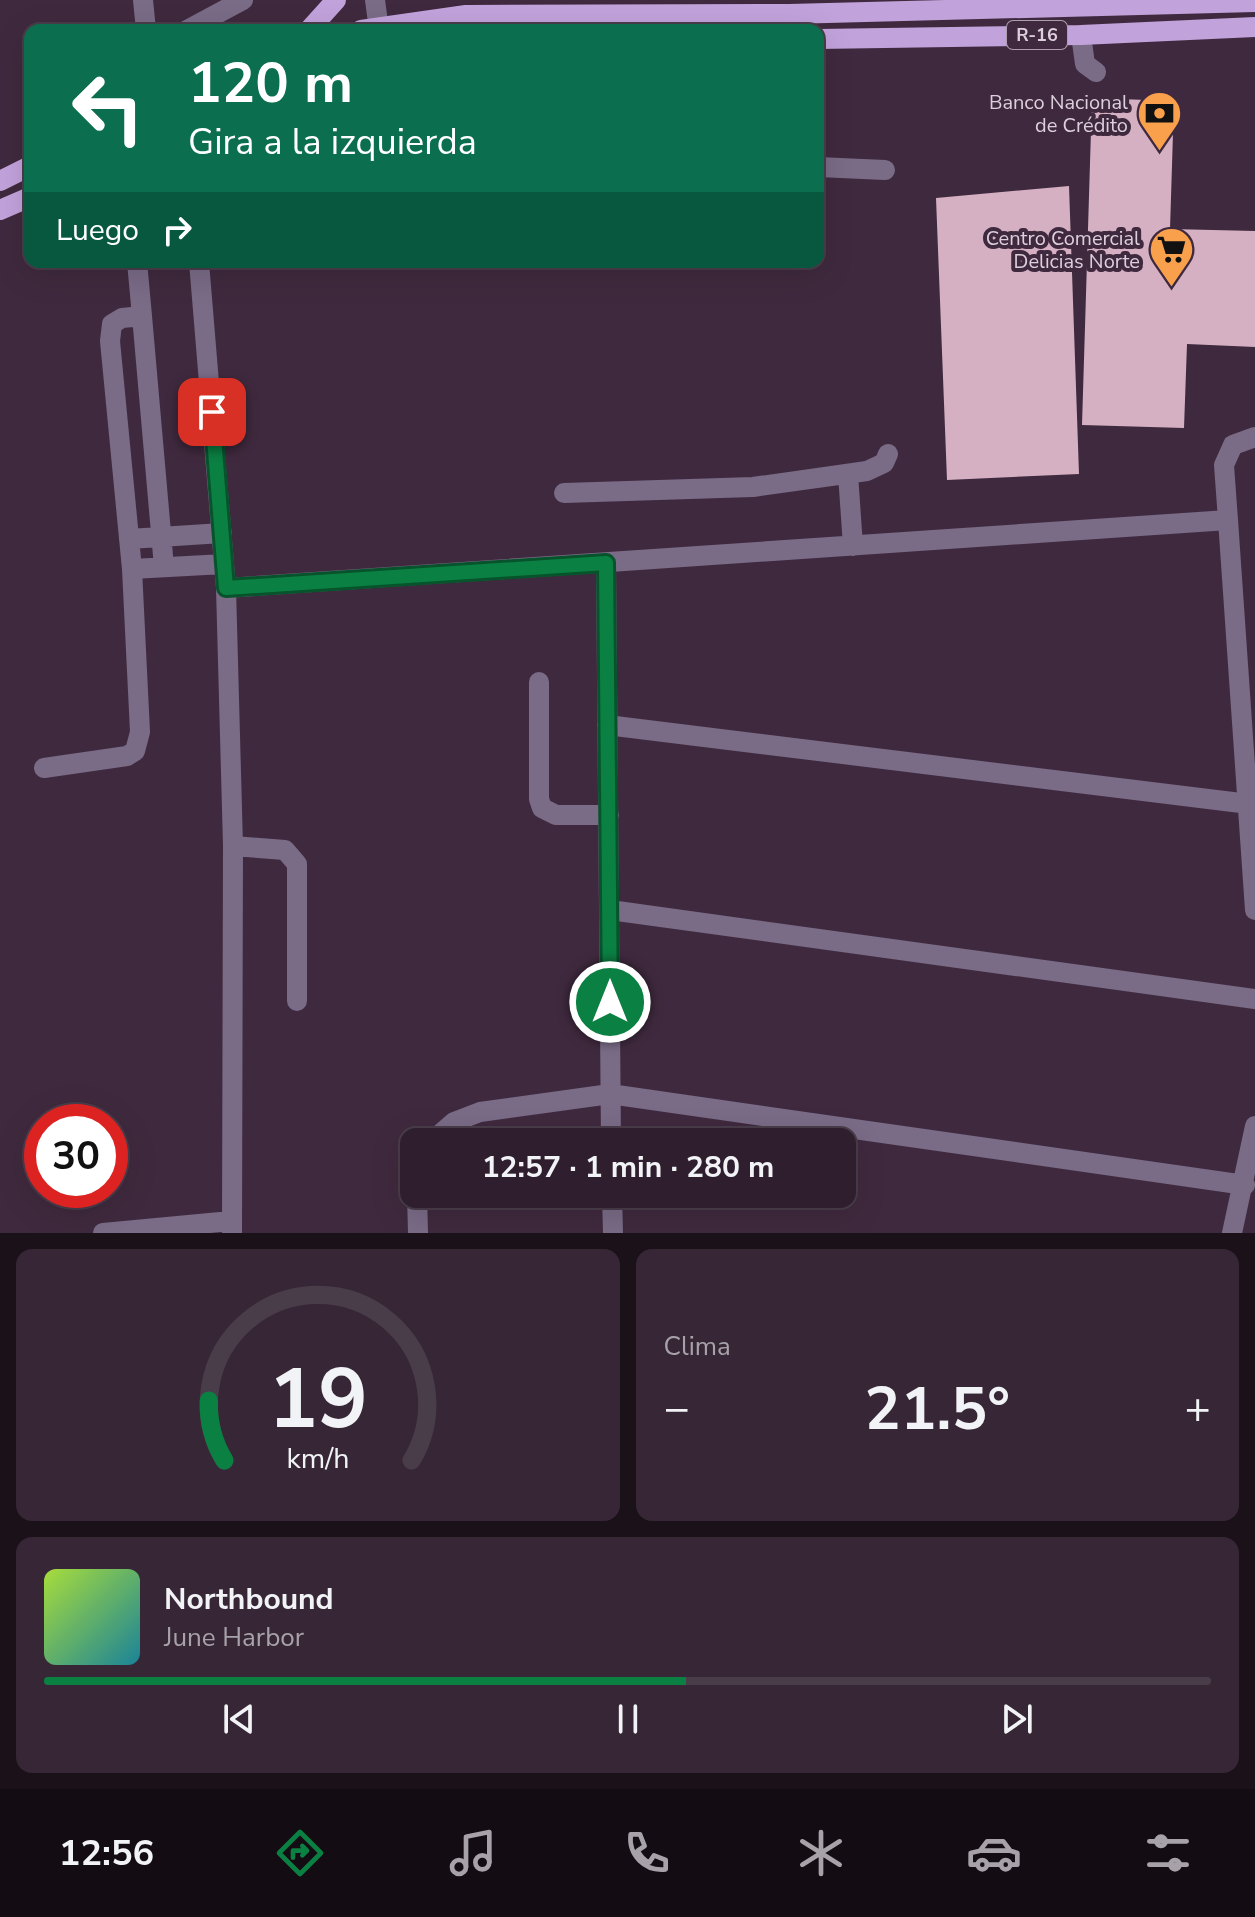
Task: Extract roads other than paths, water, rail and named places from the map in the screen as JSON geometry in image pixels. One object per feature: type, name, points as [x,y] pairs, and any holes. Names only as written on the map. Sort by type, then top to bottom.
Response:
[{"type":"main road","points":[[314,24],[336,0]]},
{"type":"main road","name":"R-16","points":[[402,24],[466,15],[789,7],[1255,2]]},
{"type":"main road","name":"R-16","points":[[824,39],[1081,35],[1255,27]]},
{"type":"main road","points":[[0,181],[24,169]]},
{"type":"main road","points":[[0,210],[24,200]]},
{"type":"street","points":[[143,0],[145,24]]},
{"type":"street","points":[[198,24],[243,0]]},
{"type":"street","points":[[373,24],[375,0]]},
{"type":"street","points":[[1081,35],[1085,64],[1096,72]]},
{"type":"street","points":[[824,167],[885,170]]},
{"type":"street","points":[[138,268],[164,567]]},
{"type":"street","points":[[103,1233],[232,1227],[233,846],[226,588],[200,268]]},
{"type":"street","points":[[44,768],[117,760],[135,751],[138,743],[132,569],[110,331],[116,320],[142,316]]},
{"type":"street","points":[[1255,437],[1233,445],[1224,465],[1255,910]]},
{"type":"street","points":[[564,493],[753,487],[878,468],[888,454]]},
{"type":"street","points":[[848,474],[853,546]]},
{"type":"street","points":[[226,588],[1228,520]]},
{"type":"street","points":[[129,539],[222,533]]},
{"type":"street","points":[[606,563],[611,1128]]},
{"type":"street","points":[[132,569],[224,564]]},
{"type":"street","points":[[539,682],[539,799],[542,808],[556,815],[609,815]]},
{"type":"street","points":[[607,725],[1249,804]]},
{"type":"street","points":[[233,846],[285,850],[297,864],[297,1001]]},
{"type":"street","points":[[610,910],[1255,999]]},
{"type":"street","points":[[447,1128],[480,1112],[610,1094],[1245,1185]]},
{"type":"street","points":[[1232,1233],[1245,1185],[1255,1126]]},
{"type":"street","points":[[417,1208],[418,1233]]},
{"type":"street","points":[[612,1208],[613,1233]]},
{"type":"place","name":"Banco Nacional de Crédito","points":[[1159,153]]},
{"type":"place","name":"Centro Comercial Delicias Norte","points":[[1171,288]]}]
